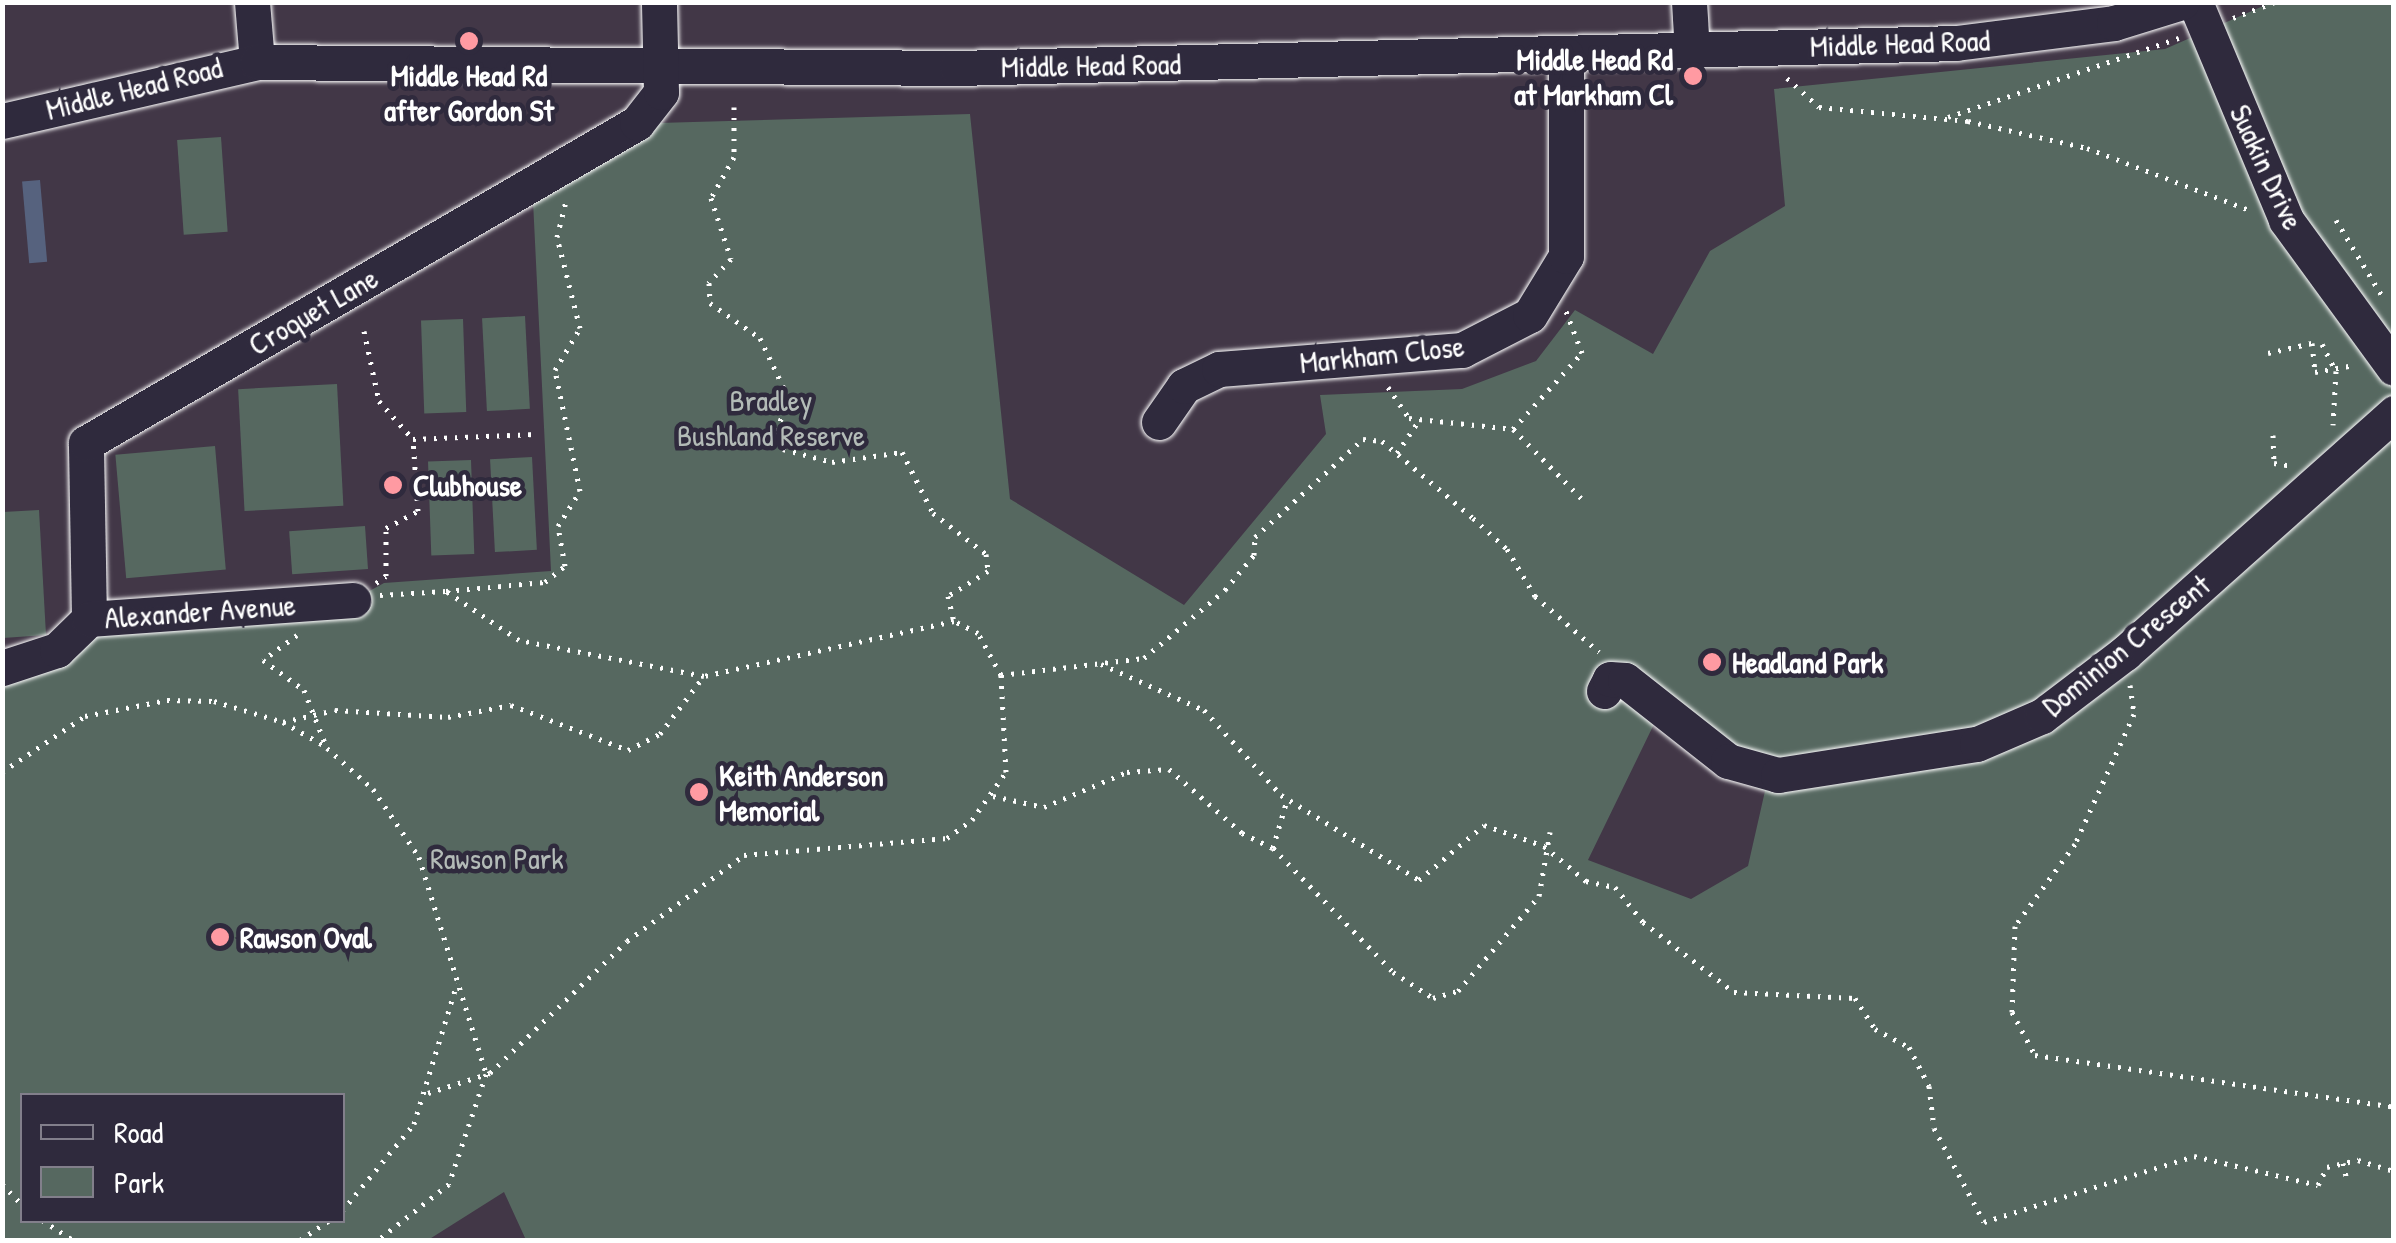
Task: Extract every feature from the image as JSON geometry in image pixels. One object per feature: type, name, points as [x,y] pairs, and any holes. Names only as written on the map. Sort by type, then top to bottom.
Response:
[{"type":"street","points":[[252,2],[256,62]]},
{"type":"street","points":[[658,2],[663,66]]},
{"type":"street","points":[[1689,2],[1692,50]]},
{"type":"street","name":"Middle Head Road","points":[[2,121],[256,62],[663,66],[1566,55],[1774,48],[2050,18],[2187,14]]},
{"type":"street","name":"Suakin Drive","points":[[2187,14],[2286,220],[2376,362]]},
{"type":"street","name":"Markham Close","points":[[1159,422],[1184,386],[1218,369],[1368,357],[1500,337],[1556,284],[1569,197],[1566,55]]},
{"type":"street","name":"Croquet Lane","points":[[89,619],[86,443],[637,123],[661,92],[663,66]]},
{"type":"street","name":"Dominion Crescent","points":[[1607,685],[1625,680],[1728,761],[1793,774],[1977,744],[2042,716],[2125,653],[2394,414]]},
{"type":"street","name":"Alexander Avenue","points":[[2,668],[56,650],[89,619],[353,600]]},
{"type":"path","points":[[2230,20],[2275,2]]},
{"type":"path","points":[[1945,118],[2187,14]]},
{"type":"path","points":[[1774,48],[1790,84],[1819,107],[1945,118],[2087,148],[2232,196],[2251,212]]},
{"type":"path","points":[[734,108],[734,156],[712,198],[731,259],[709,283],[710,303],[760,338],[790,399],[775,433],[783,449],[832,462],[902,452],[933,513],[986,554],[988,571],[948,596],[954,621]]},
{"type":"path","points":[[353,600],[545,582],[565,566],[558,526],[580,491],[555,370],[580,328],[557,237],[569,186],[564,165]]},
{"type":"path","points":[[2336,220],[2384,300]]},
{"type":"path","points":[[1512,428],[1582,353],[1569,319]]},
{"type":"path","points":[[353,600],[386,576],[386,528],[418,511],[413,439],[380,401],[364,330]]},
{"type":"path","points":[[2268,352],[2312,344],[2315,372],[2376,362]]},
{"type":"path","points":[[2322,344],[2336,371],[2331,430]]},
{"type":"path","points":[[2344,350],[2376,362]]},
{"type":"path","points":[[1368,357],[1409,418],[1512,428],[1586,503]]},
{"type":"path","points":[[1397,453],[1419,420]]},
{"type":"path","points":[[413,439],[535,434]]},
{"type":"path","points":[[1001,675],[1144,658],[1225,590],[1254,555],[1255,537],[1349,444],[1382,441],[1506,549],[1535,596],[1595,643],[1607,685]]},
{"type":"path","points":[[428,1093],[486,1074],[627,941],[744,855],[947,838],[993,796],[1006,772],[1001,675],[978,633],[954,621],[704,676],[519,640],[446,590]]},
{"type":"path","points":[[300,633],[263,660],[304,690],[328,748]]},
{"type":"path","points":[[2125,653],[2134,714],[2075,844],[2015,926],[2012,1012],[2035,1055],[2394,1107]]},
{"type":"path","points":[[1102,664],[1204,710],[1287,800],[1419,880],[1484,825],[1544,846],[1586,881],[1615,887],[1643,922],[1734,992],[1855,998],[1875,1029],[1908,1048],[1929,1086],[1934,1128],[1984,1222],[2194,1156],[2318,1185],[2326,1166],[2343,1163],[2394,1171]]},
{"type":"path","points":[[283,722],[315,712],[448,718],[511,705],[628,750],[660,734],[704,676]]},
{"type":"path","points":[[2,772],[43,738],[116,704],[214,702],[283,722],[328,748],[373,789],[419,857],[486,1074],[448,1184],[378,1240]]},
{"type":"path","points":[[993,796],[1044,807],[1158,766],[1273,848],[1393,972],[1432,998],[1458,991],[1538,896],[1544,846],[1550,832]]},
{"type":"path","points":[[1273,848],[1286,828],[1287,800]]},
{"type":"path","points":[[345,1209],[383,1172],[428,1093],[457,981]]},
{"type":"path","points":[[2343,1163],[2347,1180]]},
{"type":"path","points":[[2,1184],[20,1203]]},
{"type":"path","points":[[46,1223],[72,1240]]},
{"type":"path","points":[[300,1240],[326,1223]]},
{"type":"green space","points":[[2270,3],[2393,3],[2393,1240],[526,1240],[504,1192],[428,1240],[3,1240],[2,668],[89,619],[353,600],[384,583],[551,571],[533,201],[658,123],[970,114],[1010,499],[1184,605],[1326,434],[1320,395],[1462,389],[1536,361],[1575,310],[1653,354],[1710,251],[1785,206],[1774,89],[2165,49]],"holes":[[[1656,720],[1721,774],[1765,791],[1748,866],[1691,899],[1588,860]]]},
{"type":"green space","points":[[221,137],[228,232],[184,235],[177,140]]},
{"type":"green space","points":[[525,316],[530,409],[487,411],[482,318]]},
{"type":"green space","points":[[463,319],[466,412],[424,413],[421,320]]},
{"type":"green space","points":[[337,384],[343,506],[245,511],[238,389]]},
{"type":"green space","points":[[215,446],[226,570],[126,578],[115,455]]},
{"type":"green space","points":[[532,457],[537,550],[495,552],[490,459]]},
{"type":"green space","points":[[471,460],[474,554],[431,555],[428,462]]},
{"type":"green space","points":[[39,510],[46,635],[3,638],[3,512]]},
{"type":"green space","points":[[365,526],[368,569],[292,574],[289,531]]},
{"type":"water","points":[[40,180],[47,262],[29,263],[22,182]]},
{"type":"place","name":"Middle Head Rd after Gordon St","points":[[469,41]]},
{"type":"place","name":"Middle Head Rd at Markham Cl","points":[[1693,76]]},
{"type":"place","name":"Clubhouse","points":[[393,485]]},
{"type":"place","name":"Headland Park","points":[[1712,662]]},
{"type":"place","name":"Keith Anderson Memorial","points":[[699,792]]},
{"type":"place","name":"Rawson Oval","points":[[220,937]]},
{"type":"park label","name":"Bradley Bushland Reserve","points":[[771,417]]},
{"type":"park label","name":"Rawson Park","points":[[497,858]]}]
